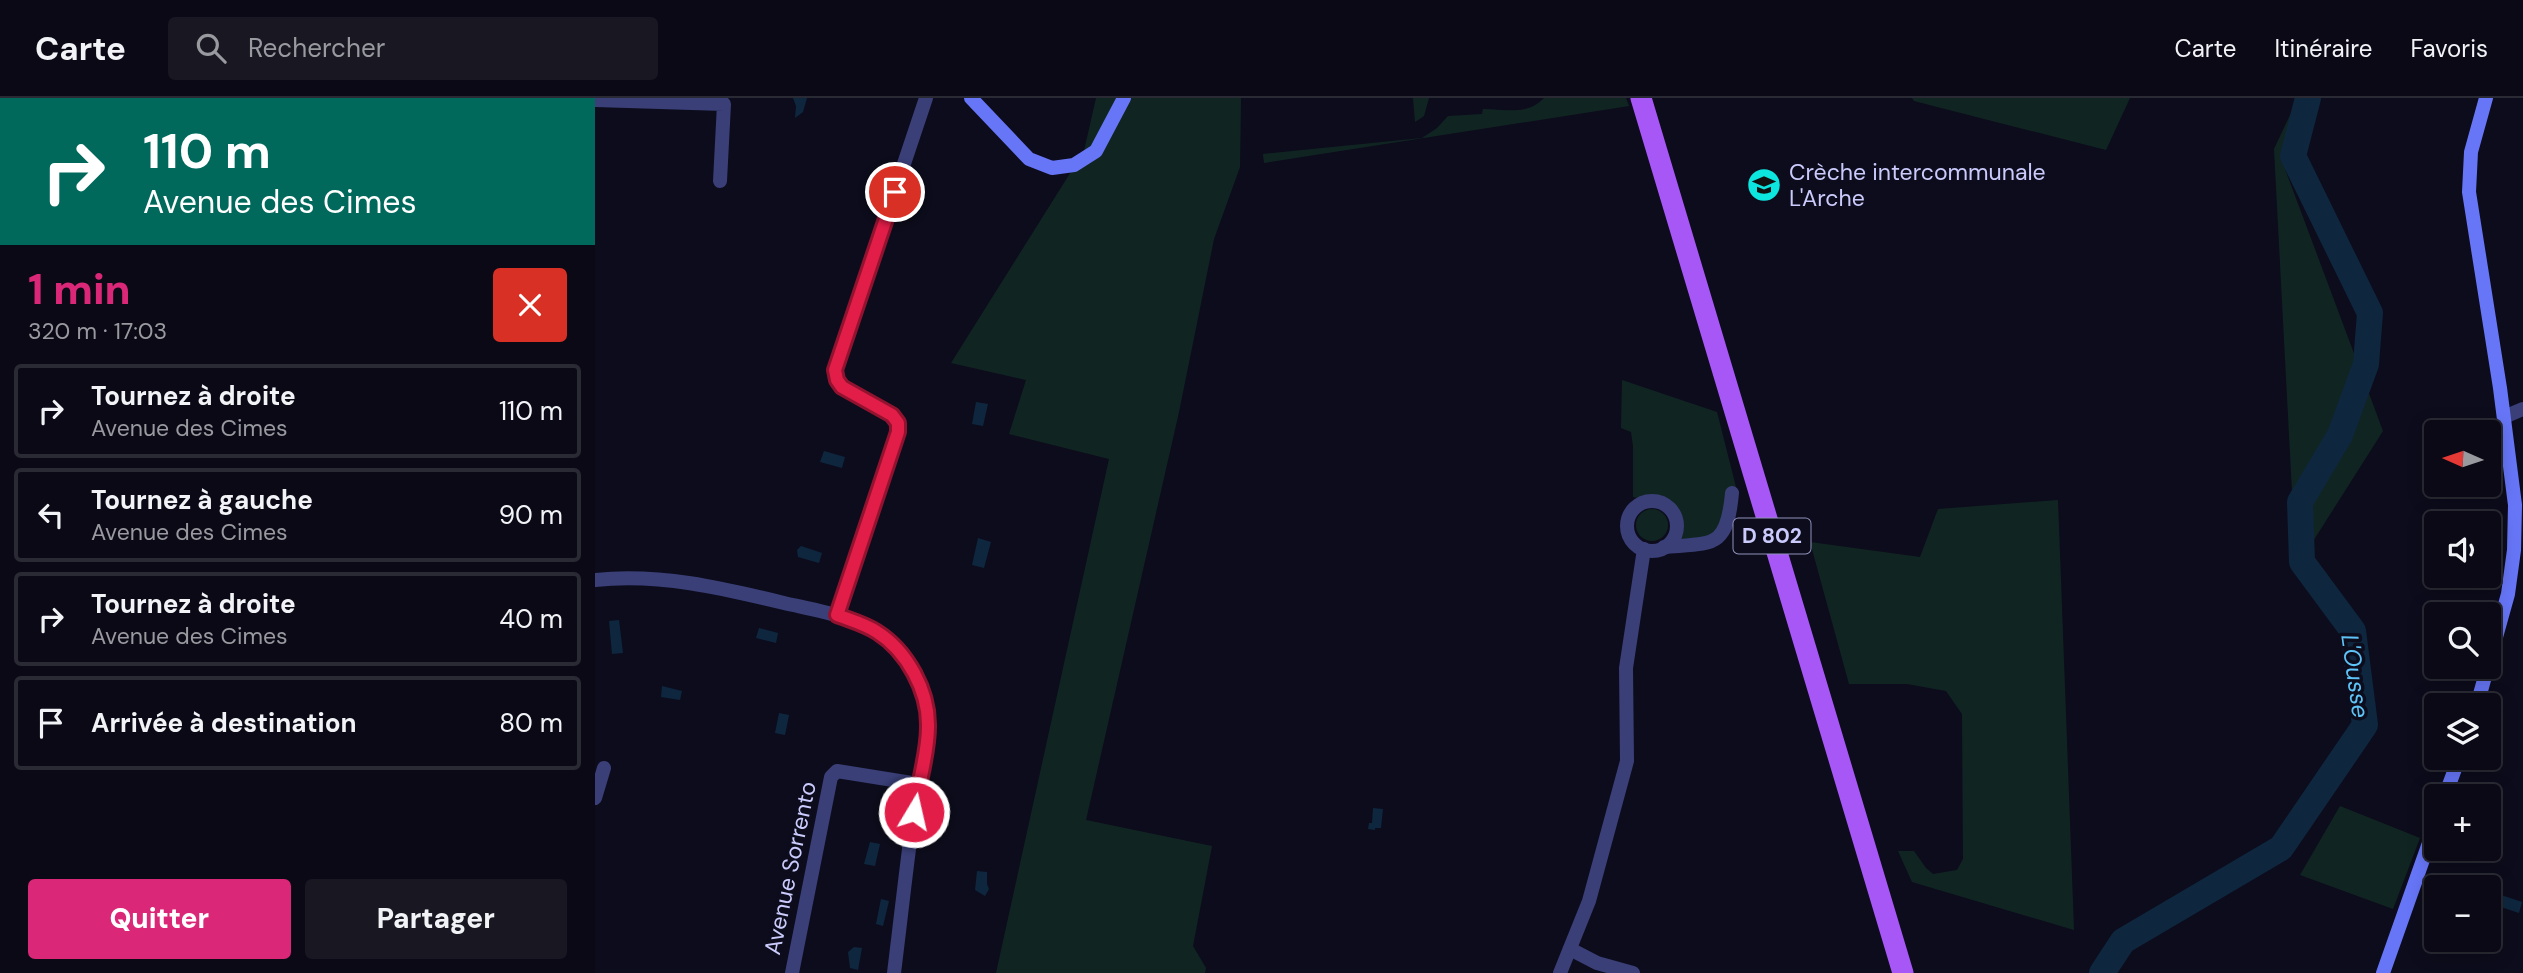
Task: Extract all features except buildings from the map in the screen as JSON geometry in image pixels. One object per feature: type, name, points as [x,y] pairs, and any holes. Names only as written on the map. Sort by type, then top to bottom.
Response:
[{"type":"main road","name":"D 802","points":[[1641,98],[1903,973]]},
{"type":"street","points":[[837,615],[898,432],[898,423],[892,415],[842,387],[835,370],[926,98]]},
{"type":"street","points":[[971,98],[1029,159],[1052,168],[1075,165],[1096,151],[1124,98]]},
{"type":"street","points":[[2480,693],[2508,594],[2519,506],[2469,192],[2471,152],[2486,98]]},
{"type":"street","points":[[595,100],[724,104],[720,181]]},
{"type":"street","points":[[2504,417],[2523,408]]},
{"type":"street","points":[[1664,547],[1675,534],[1675,517],[1665,504],[1648,501],[1633,509],[1627,524],[1631,539],[1644,549],[1658,550],[1664,547],[1710,543],[1721,536],[1732,493]]},
{"type":"street","points":[[1560,973],[1589,901],[1627,761],[1626,668],[1644,549]]},
{"type":"street","points":[[595,580],[624,577],[709,585],[837,615],[874,630],[904,656],[925,700],[928,726],[894,973]]},
{"type":"street","points":[[595,798],[604,768]]},
{"type":"street","name":"Avenue Sorrento","points":[[792,973],[831,777],[837,771],[918,784]]},
{"type":"street","points":[[2383,973],[2424,857]]},
{"type":"street","points":[[1570,948],[1597,963],[1633,973]]},
{"type":"green space","points":[[1096,98],[1241,98],[1240,167],[1214,239],[1179,412],[1086,820],[1212,846],[1193,946],[1206,968],[1205,973],[996,973],[1109,459],[1009,434],[1026,380],[951,363],[1084,151]]},
{"type":"green space","points":[[1413,98],[1429,98],[1424,116],[1415,122]]},
{"type":"green space","points":[[1544,98],[1626,98],[1629,106],[1264,163],[1263,154],[1422,138],[1448,116],[1482,114],[1483,109],[1523,109]]},
{"type":"green space","points":[[1912,98],[2130,98],[2106,150],[1914,101]]},
{"type":"green space","points":[[2298,98],[2320,98],[2285,169],[2383,431],[2296,568],[2274,149]]},
{"type":"green space","points":[[1622,380],[1717,412],[1737,491],[1723,520],[1708,541],[1678,542],[1681,520],[1672,502],[1659,495],[1642,499],[1633,497],[1631,432],[1621,428]]},
{"type":"green space","points":[[2058,500],[2074,930],[1912,882],[1898,851],[1914,851],[1933,874],[1957,870],[1963,859],[1962,714],[1946,691],[1907,684],[1849,684],[1810,542],[1920,557],[1938,509]]},
{"type":"green space","points":[[1652,509],[1663,514],[1668,525],[1663,536],[1652,541],[1641,536],[1636,525],[1641,514]]},
{"type":"green space","points":[[2340,806],[2420,838],[2393,909],[2300,875]]},
{"type":"water","points":[[793,98],[807,98],[803,112],[795,118],[796,106]]},
{"type":"water","points":[[976,402],[988,404],[983,426],[972,424]]},
{"type":"water","points":[[824,451],[845,457],[842,468],[820,462]]},
{"type":"water","points":[[978,538],[991,542],[984,568],[972,565]]},
{"type":"water","points":[[801,546],[822,553],[819,563],[798,557],[797,550]]},
{"type":"water","points":[[619,620],[623,653],[612,654],[609,621]]},
{"type":"water","points":[[759,628],[778,633],[776,643],[756,638]]},
{"type":"water","points":[[662,686],[682,691],[680,700],[661,697]]},
{"type":"water","points":[[779,713],[789,715],[785,735],[775,733]]},
{"type":"water","points":[[1373,808],[1383,809],[1381,828],[1375,830],[1368,829],[1369,823],[1372,823]]},
{"type":"water","points":[[870,842],[880,844],[875,866],[864,864]]},
{"type":"water","points":[[977,871],[987,872],[989,889],[985,896],[975,890]]},
{"type":"water","points":[[2501,895],[2522,902],[2519,913],[2501,907]]},
{"type":"water","points":[[881,899],[889,901],[883,926],[876,924]]},
{"type":"water","points":[[854,947],[862,948],[858,970],[850,968],[848,952]]},
{"type":"waterway","name":"L'Ousse","points":[[2102,973],[2123,941],[2281,848],[2365,725],[2353,631],[2302,562],[2300,502],[2340,435],[2366,364],[2370,313],[2293,156],[2308,98]]},
{"type":"place","name":"Crèche intercommunale L'Arche","points":[[1764,185]]},
{"type":"route","points":[[895,192],[835,370],[842,387],[892,415],[898,423],[898,432],[837,615],[874,630],[891,642],[904,656],[923,692],[927,709],[927,742],[914,812]]}]
